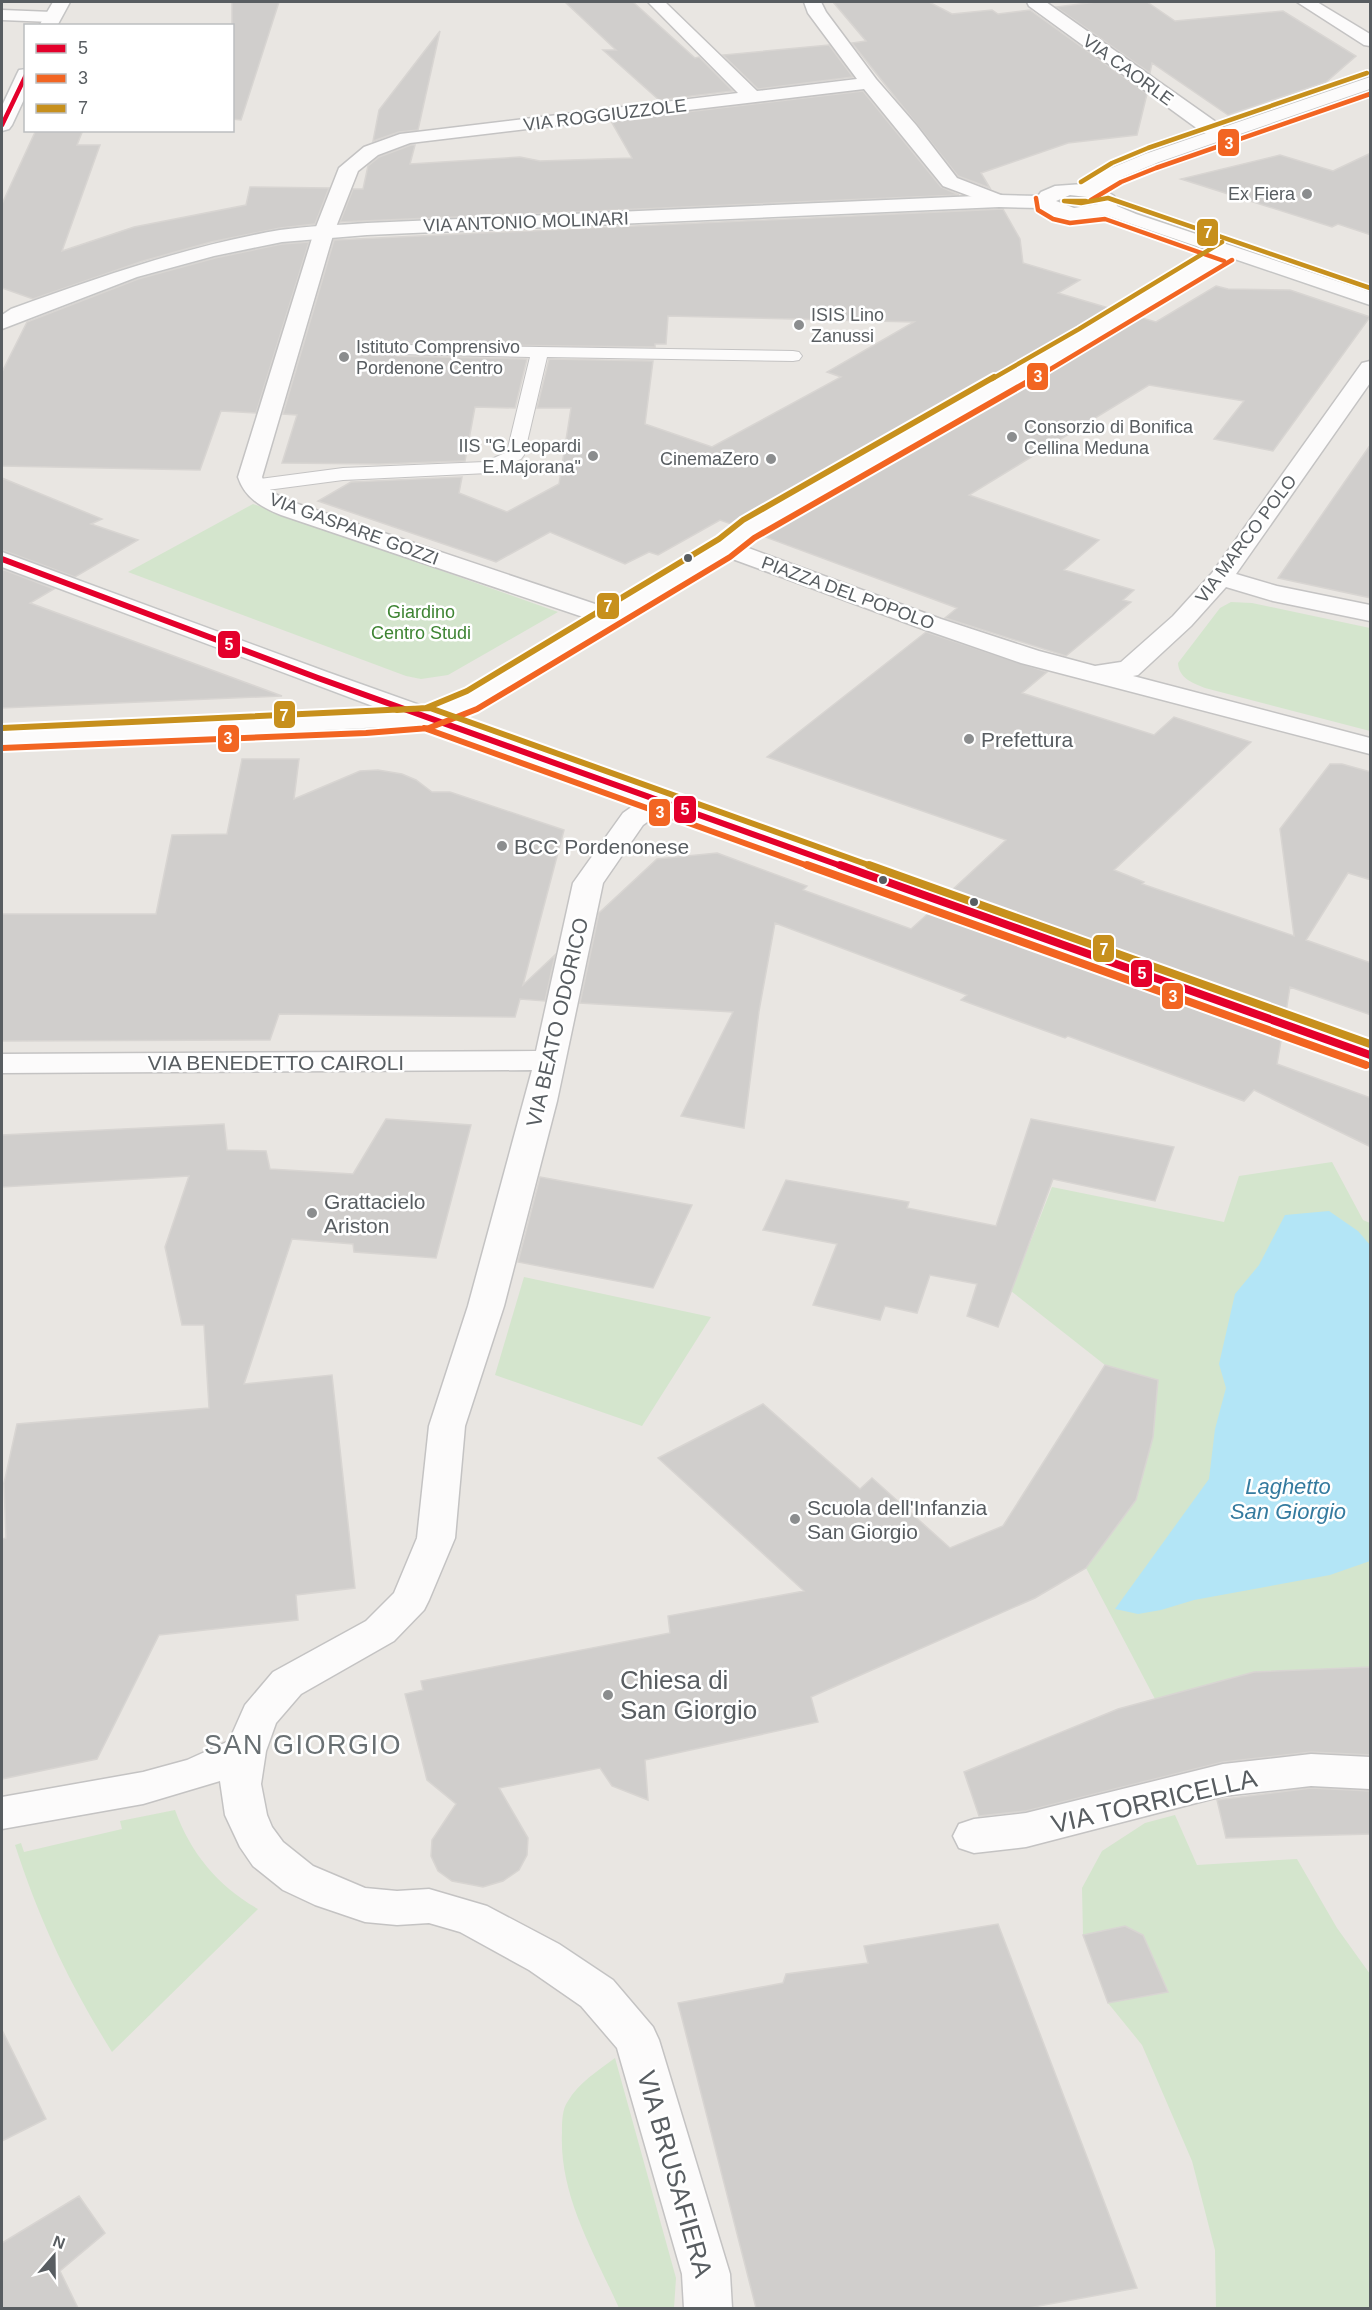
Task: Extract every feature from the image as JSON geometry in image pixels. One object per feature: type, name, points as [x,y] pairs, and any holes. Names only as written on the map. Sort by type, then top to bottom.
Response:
[{"type":"street","points":[[656,2],[754,98]]},
{"type":"street","points":[[813,2],[817,13],[869,83],[909,129],[950,182],[999,201]]},
{"type":"street","name":"VIA CAORLE","points":[[1035,2],[1209,129],[1223,134]]},
{"type":"street","points":[[1306,2],[1371,41]]},
{"type":"street","points":[[2,15],[54,15]]},
{"type":"street","points":[[2,125],[24,78]]},
{"type":"street","name":"VIA ROGGIUZZOLE","points":[[349,168],[371,151],[407,138],[869,83]]},
{"type":"street","points":[[1086,191],[1116,174],[1152,159],[1371,83]]},
{"type":"street","name":"VIA GASPARE GOZZI","points":[[349,168],[324,232],[250,477],[252,486],[273,503],[297,512],[608,617]]},
{"type":"street","name":"VIA ANTONIO MOLINARI","points":[[1045,202],[1047,196],[1057,192],[1086,191],[1107,200],[1108,204],[1105,208]]},
{"type":"street","name":"VIA ANTONIO MOLINARI","points":[[7,317],[96,284],[166,262],[249,242],[324,232],[999,201],[1045,202],[1052,208],[1072,213],[1087,213],[1105,208],[1371,299]]},
{"type":"street","points":[[2,738],[366,723],[428,718],[472,700],[725,548],[748,529],[1084,338],[1227,251]]},
{"type":"street","name":"VIA MARCO POLO","points":[[1093,674],[1129,669],[1182,621],[1221,578],[1371,368]]},
{"type":"street","name":"PIAZZA DEL POPOLO","points":[[725,548],[932,624],[1030,657],[1371,746]]},
{"type":"street","points":[[2,559],[428,718],[1371,1055]]},
{"type":"street","points":[[1221,578],[1273,592],[1371,613]]},
{"type":"street","name":"VIA BEATO ODORICO","points":[[637,2040],[597,1993],[544,1957],[472,1918],[429,1906],[397,1908],[365,1905],[330,1893],[298,1878],[268,1854],[250,1825],[240,1784],[245,1751],[259,1716],[287,1683],[380,1630],[410,1600],[436,1538],[447,1426],[496,1268],[551,1060],[588,883],[633,819],[660,800]]},
{"type":"street","name":"VIA BENEDETTO CAIROLI","points":[[2,1063],[551,1060]]},
{"type":"street","points":[[2,1813],[143,1788],[198,1773],[245,1751]]},
{"type":"street","name":"VIA TORRICELLA","points":[[974,1836],[1026,1830],[1223,1780],[1311,1770],[1371,1773]]},
{"type":"street","name":"VIA BRUSAFIERA","points":[[637,2040],[706,2274],[708,2308]]},
{"type":"lane","points":[[403,350],[793,356]]},
{"type":"lane","points":[[252,486],[343,474],[488,467],[515,455],[540,352]]},
{"type":"green space","name":"Giardino Centro Studi","points":[[253,504],[558,612],[448,675],[421,679],[406,676],[128,572]]},
{"type":"green space","points":[[1231,602],[1252,603],[1370,628],[1370,731],[1205,688],[1184,676],[1178,663],[1220,608]]},
{"type":"green space","points":[[1332,1162],[1363,1220],[1370,1223],[1370,1667],[1155,1699],[1086,1568],[1136,1500],[1158,1381],[1105,1365],[1011,1291],[1052,1187],[1224,1222],[1239,1176]]},
{"type":"green space","points":[[524,1277],[711,1317],[642,1426],[495,1375]]},
{"type":"green space","points":[[175,1810],[189,1841],[218,1879],[258,1909],[112,2052],[57,1952],[15,1845],[21,1843],[24,1852],[122,1829],[120,1821]]},
{"type":"green space","points":[[1175,1815],[1197,1865],[1297,1859],[1337,1928],[1370,1974],[1370,2308],[1216,2308],[1215,2250],[1192,2161],[1142,2045],[1108,2003],[1083,1935],[1082,1888],[1102,1851],[1145,1823]]},
{"type":"green space","points":[[615,2058],[676,2278],[674,2308],[619,2308],[589,2245],[566,2179],[562,2132],[566,2104],[583,2083]]},
{"type":"water","name":"Laghetto San Giorgio","points":[[1329,1211],[1358,1231],[1370,1245],[1370,1561],[1330,1575],[1194,1600],[1161,1610],[1138,1614],[1115,1609],[1209,1479],[1215,1429],[1226,1388],[1219,1364],[1235,1294],[1259,1265],[1285,1215]]},
{"type":"building","points":[[232,2],[279,2],[241,120],[234,119],[234,24],[232,24]]},
{"type":"building","points":[[565,2],[633,2],[695,58],[699,57],[733,91],[659,100],[603,50],[616,50]]},
{"type":"building","points":[[833,2],[929,2],[952,14],[992,10],[998,14],[1030,10],[1147,94],[1137,135],[1068,143],[981,173],[990,188],[958,176],[852,43],[866,41]]},
{"type":"building","points":[[1096,2],[1147,2],[1175,21],[1283,11],[1356,56],[1326,82],[1228,115],[1152,63],[1150,73],[1056,7]]},
{"type":"building","points":[[440,31],[418,130],[399,132],[373,141],[379,110]]},
{"type":"building","points":[[829,45],[853,77],[758,89],[723,55]]},
{"type":"building","points":[[863,91],[941,187],[959,195],[340,222],[353,189],[363,189],[368,166],[379,157],[411,145],[415,145],[410,164],[520,157],[540,161],[632,158],[611,121]]},
{"type":"building","points":[[35,132],[82,132],[77,145],[100,145],[62,251],[134,227],[246,205],[250,187],[329,188],[315,224],[280,228],[211,242],[143,261],[33,299],[2,288],[2,204]]},
{"type":"building","name":"Ex Fiera","points":[[1371,153],[1371,235],[1338,224],[1332,227],[1181,179],[1280,155],[1333,171]]},
{"type":"building","points":[[1003,209],[1020,239],[1023,263],[1080,280],[1058,293],[1112,309],[734,525],[720,520],[658,555],[649,552],[625,564],[550,532],[496,562],[318,501],[351,482],[462,477],[459,493],[507,512],[559,484],[571,408],[537,408],[549,359],[653,361],[645,424],[712,447],[841,377],[827,372],[914,322],[668,316],[666,344],[655,344],[655,347],[397,344],[392,350],[397,356],[527,359],[515,408],[475,407],[465,461],[379,464],[282,463],[297,415],[283,414],[334,240]]},
{"type":"building","points":[[309,242],[256,413],[221,411],[200,470],[2,466],[2,372],[27,322],[138,279],[215,258],[282,244]]},
{"type":"building","points":[[1216,286],[1228,289],[1290,290],[1370,317],[1273,451],[1214,439],[1244,401],[1149,385],[969,495],[1099,540],[1064,570],[1134,590],[1123,600],[1131,602],[1066,656],[945,618],[957,608],[760,535],[1139,317],[1156,322]]},
{"type":"building","points":[[1371,444],[1371,598],[1278,578]]},
{"type":"building","points":[[2,478],[102,519],[91,524],[138,540],[75,577],[2,550]]},
{"type":"building","points":[[2,569],[54,589],[30,603],[282,696],[2,708]]},
{"type":"building","points":[[926,632],[1047,672],[1022,693],[1154,735],[1174,717],[1251,742],[1114,870],[1144,882],[1142,884],[1294,936],[1280,829],[1330,764],[1342,764],[1371,772],[1371,880],[1348,873],[1306,940],[1371,963],[1371,1015],[1290,987],[1286,1012],[950,892],[1006,840],[767,757]]},
{"type":"building","points":[[242,759],[299,759],[294,799],[360,771],[378,770],[402,774],[416,780],[432,792],[450,792],[564,830],[523,985],[555,955],[545,1001],[520,999],[515,1017],[279,1014],[270,1040],[2,1041],[2,914],[156,914],[172,835],[227,834]]},
{"type":"building","points":[[717,853],[807,886],[803,890],[911,929],[932,910],[1282,1035],[1277,1064],[1371,1098],[1371,1147],[1254,1090],[1244,1101],[1068,1036],[1065,1038],[961,1000],[967,995],[775,923],[759,1011],[744,1128],[681,1116],[733,1012],[580,1003],[599,913],[657,859]]},
{"type":"building","points":[[386,1119],[471,1125],[436,1258],[354,1252],[353,1244],[292,1239],[244,1384],[332,1375],[355,1588],[296,1595],[298,1620],[159,1635],[97,1759],[2,1779],[2,1539],[6,1538],[4,1483],[17,1424],[209,1408],[204,1325],[182,1325],[165,1247],[189,1176],[2,1187],[2,1135],[224,1124],[227,1150],[266,1151],[270,1169],[353,1174]]},
{"type":"building","points":[[1031,1119],[1174,1147],[1155,1201],[1053,1179],[998,1327],[967,1316],[977,1284],[930,1275],[917,1313],[885,1306],[880,1320],[813,1305],[837,1244],[763,1230],[786,1180],[909,1202],[907,1208],[996,1226]]},
{"type":"building","points":[[540,1177],[692,1205],[653,1288],[518,1262]]},
{"type":"building","points":[[1105,1365],[1158,1380],[1153,1437],[1136,1500],[1086,1568],[1035,1598],[811,1697],[818,1722],[645,1760],[648,1800],[612,1786],[600,1768],[499,1788],[528,1838],[527,1855],[519,1870],[503,1881],[483,1887],[452,1881],[438,1871],[431,1856],[432,1840],[456,1804],[427,1780],[405,1694],[423,1690],[421,1681],[670,1633],[668,1616],[804,1591],[658,1458],[763,1404],[860,1489],[872,1478],[950,1548],[1003,1526]]},
{"type":"building","points":[[1371,1667],[1371,1755],[1311,1752],[1223,1762],[1026,1811],[979,1816],[964,1772],[1118,1709],[1254,1672]]},
{"type":"building","points":[[1311,1788],[1371,1791],[1371,1834],[1226,1838],[1217,1800]]},
{"type":"building","points":[[998,1924],[1137,2288],[1028,2308],[756,2308],[678,2003],[783,1983],[786,1974],[868,1963],[864,1946]]},
{"type":"building","points":[[1125,1926],[1143,1935],[1168,1992],[1108,2003],[1083,1935]]},
{"type":"building","points":[[2,2030],[46,2119],[2,2141]]},
{"type":"building","points":[[79,2196],[105,2233],[60,2271],[78,2308],[2,2308],[2,2243]]},
{"type":"transit line","name":"7","points":[[1081,182],[1112,163],[1148,148],[1367,73]]},
{"type":"transit line","name":"5","points":[[2,125],[24,79]]},
{"type":"transit line","name":"3","points":[[1091,200],[1121,182],[1156,168],[1370,94]]},
{"type":"transit line","name":"3","points":[[1036,198],[1038,210],[1061,222],[1087,223],[1105,219],[1224,261]]},
{"type":"transit line","name":"7","points":[[1086,201],[1064,201],[1081,203],[1108,198],[1370,288]]},
{"type":"transit line","name":"7","points":[[397,710],[426,708],[467,691],[719,539],[743,520],[1079,329],[1222,242]]},
{"type":"transit line","name":"3","points":[[2,748],[366,733],[429,728],[477,709],[730,557],[754,538],[1089,347],[1232,260]]},
{"type":"transit line","name":"5","points":[[2,559],[318,678],[1370,1055]]},
{"type":"transit line","name":"7","points":[[2,728],[430,708],[1370,1044]]},
{"type":"transit line","name":"3","points":[[424,728],[1366,1065]]},
{"type":"place","name":"Ex Fiera","points":[[1307,194]]},
{"type":"place","name":"ISIS Lino Zanussi","points":[[799,325]]},
{"type":"place","name":"Istituto Comprensivo Pordenone Centro","points":[[344,357]]},
{"type":"place","name":"Consorzio di Bonifica Cellina Meduna","points":[[1012,437]]},
{"type":"place","name":"IIS \"G.Leopardi E.Majorana\"","points":[[593,456]]},
{"type":"place","name":"CinemaZero","points":[[771,459]]},
{"type":"place","name":"Prefettura","points":[[969,739]]},
{"type":"place","name":"BCC Pordenonese","points":[[502,846]]},
{"type":"place","name":"Grattacielo Ariston","points":[[312,1213]]},
{"type":"place","name":"Scuola dell'Infanzia San Giorgio","points":[[795,1519]]},
{"type":"place","name":"Chiesa di San Giorgio","points":[[608,1695]]},
{"type":"district","name":"SAN GIORGIO","points":[[303,1745]]}]
